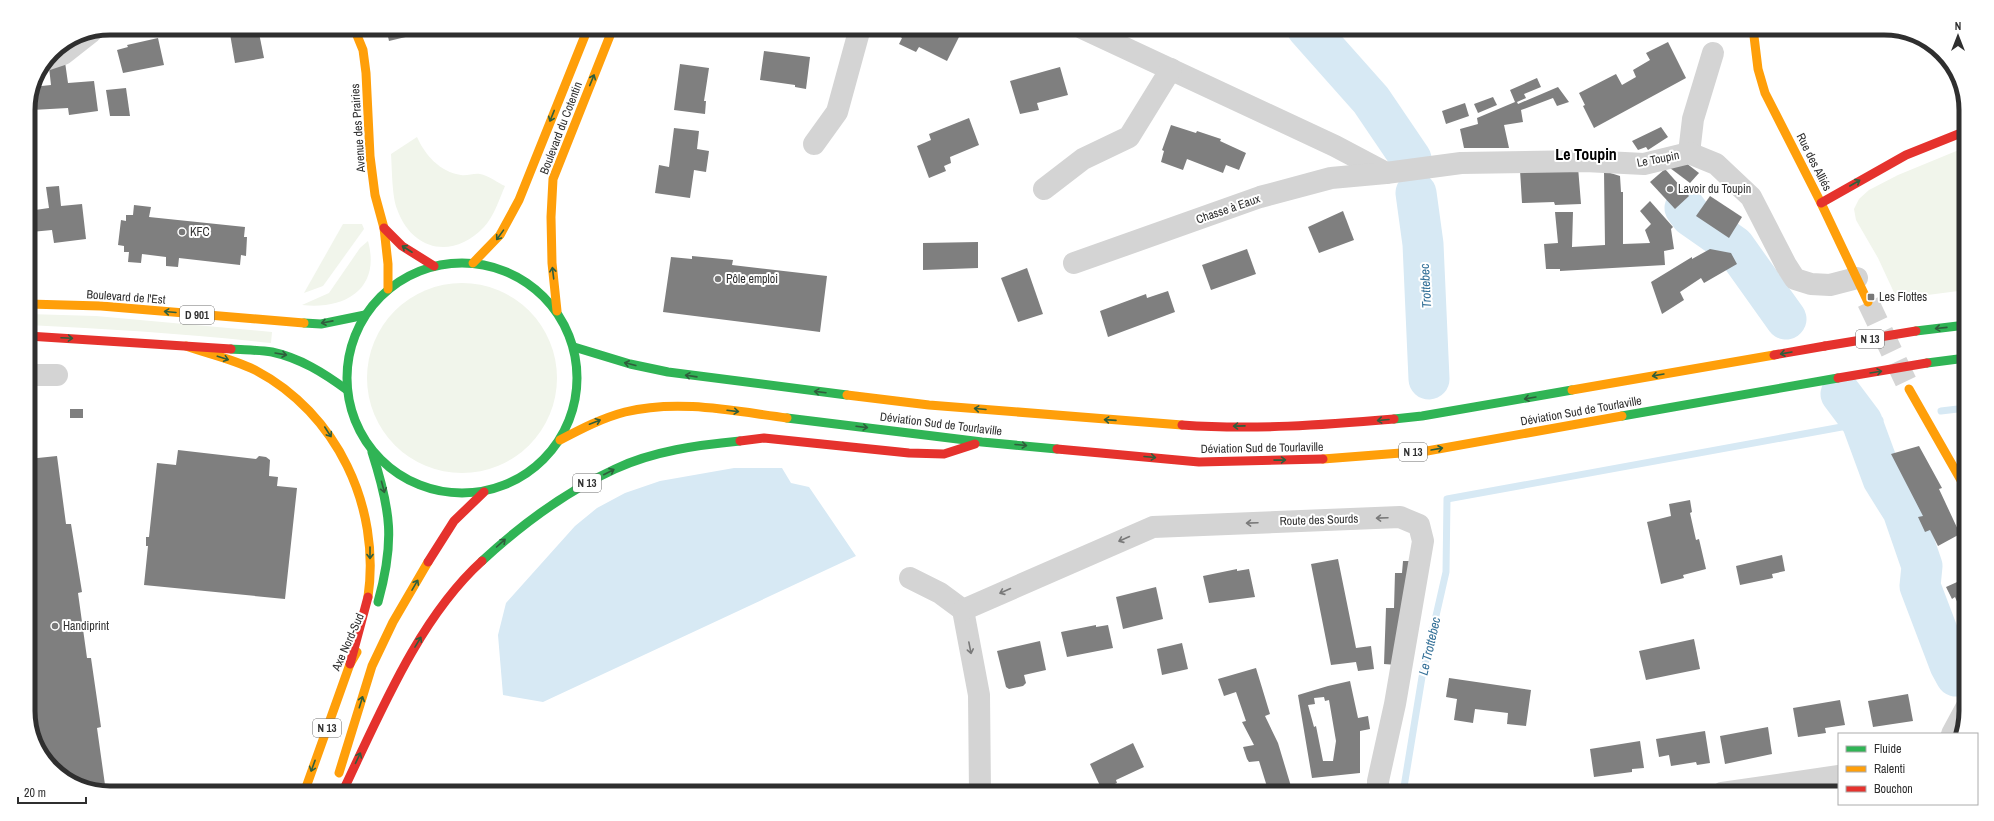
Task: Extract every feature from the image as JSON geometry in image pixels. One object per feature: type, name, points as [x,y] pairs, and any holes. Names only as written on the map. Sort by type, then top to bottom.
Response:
[{"type":"main road","name":"Avenue des Prairies","points":[[357,35],[363,50],[375,195],[384,228],[388,264],[388,289]]},
{"type":"main road","name":"Boulevard du Cotentin","points":[[473,263],[500,235],[519,200],[585,35]]},
{"type":"main road","name":"Boulevard du Cotentin","points":[[557,311],[552,263],[550,217],[554,180],[565,147],[610,35]]},
{"type":"main road","name":"Rue des Alliés","points":[[1754,35],[1762,85],[1821,203],[1868,302]]},
{"type":"main road","points":[[1821,203],[1906,155],[1959,134]]},
{"type":"main road","name":"Avenue des Prairies","points":[[384,228],[402,246],[434,266]]},
{"type":"main road","points":[[454,263],[473,263],[505,271],[517,277],[534,288],[557,311],[574,347],[578,379],[574,411],[560,440],[540,464],[514,482],[484,492],[453,493],[422,487],[394,472],[372,450],[355,422],[347,390],[347,364],[353,338],[365,315],[388,289],[410,275],[434,266],[454,263]]},
{"type":"main road","name":"Boulevard de l'Est","points":[[35,304],[101,306],[279,322],[321,324],[365,315]]},
{"type":"main road","name":"Déviation Sud de Tourlaville","points":[[574,347],[630,364],[668,372],[745,383],[929,405],[1100,420],[1208,427],[1335,424],[1422,416],[1825,346],[1916,331],[1959,326]]},
{"type":"main road","points":[[35,336],[270,352],[288,356],[323,372],[347,390]]},
{"type":"main road","points":[[186,346],[244,365],[279,386],[300,403],[324,427],[350,468],[366,514],[371,550],[369,588],[350,664]]},
{"type":"main road","name":"Déviation Sud de Tourlaville","points":[[560,440],[590,424],[633,410],[657,406],[694,406],[982,442],[1199,462],[1328,459],[1427,451],[1838,378],[1959,359]]},
{"type":"main road","points":[[1909,389],[1959,478]]},
{"type":"main road","name":"N 13","points":[[345,786],[401,671],[420,638],[446,602],[474,568],[505,540],[534,517],[574,490],[616,468],[665,452],[706,444],[764,438],[909,453],[944,454],[982,442]]},
{"type":"main road","name":"Axe Nord-Sud","points":[[372,450],[385,491],[389,524],[389,554],[376,610]]},
{"type":"main road","name":"N 13","points":[[334,786],[372,666],[393,622],[441,540],[454,521],[484,492]]},
{"type":"main road","name":"Axe Nord-Sud","points":[[306,786],[350,664],[369,632]]},
{"type":"street","points":[[814,144],[838,112],[858,35]]},
{"type":"street","points":[[1097,35],[1335,146],[1402,171]]},
{"type":"street","points":[[60,55],[76,44]]},
{"type":"street","points":[[1689,153],[1693,119],[1714,53]]},
{"type":"street","points":[[1044,189],[1083,159],[1129,137],[1171,69]]},
{"type":"street","name":"Le Toupin","points":[[1402,171],[1461,163],[1585,161],[1644,164],[1689,153],[1716,164],[1751,197],[1786,265],[1796,279],[1811,284],[1830,285],[1857,278]]},
{"type":"street","name":"Chasse à Eaux","points":[[1074,263],[1260,197],[1331,178],[1402,171]]},
{"type":"street","points":[[35,375],[57,375]]},
{"type":"street","name":"Route des Sourds","points":[[963,610],[1153,527],[1400,517],[1419,525],[1422,542],[1395,704],[1378,786]]},
{"type":"street","points":[[910,578],[940,593],[963,610],[979,695],[980,786]]},
{"type":"street","points":[[1953,733],[1958,722]]},
{"type":"street","points":[[1770,786],[1838,776]]},
{"type":"shaded area","points":[[417,137],[424,150],[434,162],[446,170],[461,175],[483,175],[490,177],[505,186],[488,223],[472,237],[459,244],[447,247],[434,246],[423,242],[413,234],[404,223],[395,204],[391,154]]},
{"type":"shaded area","points":[[1959,150],[1959,291],[1897,299],[1878,258],[1856,220],[1854,209],[1859,199],[1869,190],[1898,175]]},
{"type":"shaded area","points":[[343,224],[362,224],[364,229],[323,286],[304,293]]},
{"type":"shaded area","points":[[368,241],[371,257],[369,272],[364,283],[356,292],[346,299],[333,304],[318,306],[302,305],[329,293],[360,248]]},
{"type":"shaded area","points":[[462,283],[481,285],[498,290],[515,299],[529,311],[541,325],[550,342],[555,359],[557,378],[555,397],[550,414],[541,431],[529,445],[515,457],[498,466],[481,471],[462,473],[443,471],[426,466],[409,457],[395,445],[383,431],[374,414],[369,397],[367,378],[369,359],[374,342],[383,325],[395,311],[409,299],[426,290],[443,285]]},
{"type":"shaded area","points":[[35,314],[96,316],[272,332],[271,343],[89,328],[35,325]]},
{"type":"water","points":[[734,468],[782,468],[791,483],[809,487],[856,556],[543,702],[503,695],[498,635],[506,603],[575,526],[597,508],[625,493],[660,481]]},
{"type":"building","points":[[230,35],[259,35],[264,58],[235,63]]},
{"type":"building","points":[[388,35],[414,35],[389,41]]},
{"type":"building","points":[[898,35],[955,35],[959,37],[947,61],[919,47],[916,52],[899,44],[902,38]]},
{"type":"building","points":[[158,38],[164,65],[123,73],[117,50],[128,47],[127,45]]},
{"type":"building","points":[[1668,42],[1686,78],[1594,128],[1583,106],[1585,105],[1579,93],[1616,74],[1622,85],[1636,77],[1633,70],[1650,60],[1646,53]]},
{"type":"building","points":[[764,51],[810,57],[806,89],[795,87],[795,85],[760,80]]},
{"type":"building","points":[[65,62],[68,83],[94,81],[98,111],[69,115],[68,108],[35,110],[36,95],[39,86],[51,85],[49,67]]},
{"type":"building","points":[[680,64],[709,68],[704,101],[706,101],[705,114],[674,110]]},
{"type":"building","points":[[1060,67],[1068,95],[1037,103],[1039,110],[1020,114],[1010,81]]},
{"type":"building","points":[[1537,78],[1541,87],[1524,94],[1526,98],[1517,102],[1518,104],[1558,87],[1569,102],[1557,106],[1553,98],[1521,110],[1523,122],[1504,125],[1509,148],[1464,148],[1460,129],[1478,124],[1477,118],[1515,102],[1510,90]]},
{"type":"building","points":[[126,88],[130,116],[110,116],[106,90]]},
{"type":"building","points":[[1493,97],[1497,105],[1478,113],[1474,104]]},
{"type":"building","points":[[1465,103],[1469,116],[1446,124],[1442,111]]},
{"type":"building","points":[[969,118],[979,145],[950,157],[951,163],[944,166],[946,171],[929,178],[917,146],[931,140],[929,134]]},
{"type":"building","points":[[1171,125],[1196,133],[1197,131],[1221,139],[1220,141],[1246,153],[1239,170],[1226,165],[1223,173],[1187,159],[1183,170],[1161,162],[1164,151],[1162,150]]},
{"type":"building","points":[[1661,127],[1668,137],[1648,150],[1646,147],[1638,150],[1632,141]]},
{"type":"building","points":[[674,128],[699,131],[697,149],[709,151],[706,172],[694,170],[690,198],[655,193],[659,165],[669,167]]},
{"type":"building","points":[[1686,163],[1699,173],[1690,183],[1670,168]]},
{"type":"building","points":[[1578,167],[1581,204],[1555,205],[1554,202],[1522,203],[1520,170]]},
{"type":"building","name":"Lavoir du Toupin","points":[[1665,169],[1689,196],[1675,209],[1650,182]]},
{"type":"building","points":[[1604,171],[1620,176],[1621,192],[1623,192],[1623,244],[1650,243],[1645,230],[1651,224],[1640,211],[1650,201],[1673,227],[1671,229],[1674,249],[1664,251],[1665,265],[1560,271],[1560,269],[1546,269],[1544,244],[1558,243],[1555,212],[1573,212],[1572,247],[1605,245]]},
{"type":"building","points":[[59,186],[61,206],[82,204],[86,239],[54,243],[52,230],[35,232],[35,210],[49,208],[46,187]]},
{"type":"building","points":[[1710,196],[1742,217],[1729,238],[1696,216]]},
{"type":"building","name":"KFC","points":[[134,205],[151,207],[149,217],[245,227],[244,237],[247,237],[246,256],[241,255],[240,265],[179,258],[178,267],[166,266],[166,257],[142,254],[141,263],[128,262],[129,252],[124,252],[124,246],[118,245],[121,220],[126,221],[126,215],[133,215]]},
{"type":"building","points":[[1343,211],[1354,240],[1319,253],[1308,227]]},
{"type":"building","points":[[978,242],[978,268],[923,270],[923,243]]},
{"type":"building","points":[[1247,249],[1256,274],[1211,290],[1202,265]]},
{"type":"building","points":[[1710,249],[1731,253],[1737,264],[1704,283],[1701,278],[1680,292],[1684,300],[1662,314],[1651,282],[1692,257],[1692,259]]},
{"type":"building","points":[[692,256],[733,260],[732,265],[827,276],[820,332],[663,312],[671,257],[692,259]]},
{"type":"building","points":[[1027,268],[1043,314],[1018,322],[1001,278]]},
{"type":"building","points":[[1168,291],[1175,312],[1108,337],[1100,311],[1146,294],[1147,298]]},
{"type":"building","points":[[70,409],[83,409],[83,418],[70,418]]},
{"type":"building","points":[[1919,446],[1942,488],[1939,489],[1959,535],[1938,546],[1930,530],[1925,532],[1918,517],[1923,516],[1891,454]]},
{"type":"building","points":[[178,450],[256,459],[259,456],[266,457],[270,460],[269,476],[278,477],[277,486],[297,488],[285,599],[144,585],[148,546],[146,546],[146,537],[149,537],[157,463],[176,465]]},
{"type":"building","name":"Handiprint","points":[[57,456],[66,524],[71,524],[82,592],[78,593],[87,658],[91,658],[101,727],[97,728],[105,786],[95,785],[81,780],[64,770],[48,753],[36,726],[35,458]]},
{"type":"building","points":[[1690,500],[1692,512],[1690,513],[1696,540],[1699,539],[1706,569],[1683,575],[1684,578],[1661,584],[1647,522],[1671,516],[1669,504]]},
{"type":"building","points":[[1782,555],[1785,571],[1772,574],[1773,578],[1740,585],[1736,566]]},
{"type":"building","points":[[1338,559],[1356,648],[1371,646],[1374,669],[1358,671],[1356,662],[1331,665],[1311,564]]},
{"type":"building","points":[[1403,561],[1410,561],[1397,665],[1384,664],[1386,608],[1394,608],[1395,573],[1402,573]]},
{"type":"building","points":[[1237,569],[1237,571],[1249,569],[1255,597],[1209,603],[1203,576]]},
{"type":"building","points":[[1959,581],[1959,606],[1955,597],[1952,599],[1946,587]]},
{"type":"building","points":[[1156,587],[1163,619],[1123,629],[1116,597]]},
{"type":"building","points":[[1096,625],[1096,627],[1108,625],[1113,648],[1067,657],[1061,632]]},
{"type":"building","points":[[1694,639],[1700,669],[1646,680],[1639,651]]},
{"type":"building","points":[[1040,641],[1046,670],[1024,675],[1026,683],[1023,686],[1009,689],[1006,687],[997,651]]},
{"type":"building","points":[[1182,643],[1188,669],[1162,675],[1157,649]]},
{"type":"building","points":[[1256,668],[1270,714],[1265,716],[1278,743],[1291,786],[1267,786],[1259,761],[1249,762],[1243,747],[1254,745],[1242,722],[1246,721],[1236,692],[1224,696],[1218,679]]},
{"type":"building","points":[[1449,678],[1531,690],[1526,726],[1507,724],[1508,713],[1475,709],[1473,723],[1454,720],[1457,699],[1446,697]]},
{"type":"building","points":[[1350,681],[1358,718],[1368,716],[1370,729],[1360,731],[1360,773],[1312,778],[1298,695]],"holes":[[[1324,697],[1325,701],[1329,700],[1336,741],[1333,761],[1323,761],[1316,726],[1314,727],[1308,705],[1315,704],[1314,698]]]},
{"type":"building","points":[[1908,694],[1913,721],[1873,727],[1868,701]]},
{"type":"building","points":[[1840,700],[1845,725],[1825,728],[1826,733],[1798,737],[1793,708]]},
{"type":"building","points":[[1768,727],[1772,754],[1725,764],[1720,736]]},
{"type":"building","points":[[1705,731],[1710,763],[1697,765],[1696,762],[1671,766],[1669,755],[1659,757],[1656,739]]},
{"type":"building","points":[[1640,741],[1644,768],[1632,769],[1632,772],[1594,777],[1590,749]]},
{"type":"building","points":[[1133,743],[1144,767],[1116,780],[1117,783],[1111,786],[1100,786],[1090,764]]},
{"type":"waterway","name":"Trottebec","points":[[1313,35],[1371,100],[1411,159]]},
{"type":"waterway","name":"Trottebec","points":[[1416,193],[1423,244],[1429,379]]},
{"type":"waterway","points":[[1685,208],[1691,216],[1734,246],[1786,319]]},
{"type":"waterway","points":[[1841,394],[1862,422],[1883,479],[1903,511],[1922,566],[1920,586],[1950,665],[1956,676]]},
{"type":"waterway","points":[[1941,411],[1959,409]]},
{"type":"waterway","name":"Le Trottebec","points":[[1404,786],[1422,677],[1446,572],[1447,499],[1880,420]]},
{"type":"tunnel","points":[[1868,302],[1907,384]]},
{"type":"traffic: fast","points":[[451,263],[473,263],[495,268],[516,276],[535,289],[551,305],[564,324],[572,345],[577,367],[577,378],[575,400],[564,432],[551,451],[535,467],[516,480],[495,488],[473,493],[451,493],[429,488],[408,480],[389,467],[373,451],[360,432],[352,411],[347,389],[347,367],[352,345],[360,324],[373,305],[389,289],[408,276],[429,268],[451,263]]},
{"type":"traffic: fast","points":[[304,323],[321,324],[365,315]]},
{"type":"traffic: fast","points":[[1916,331],[1959,326]]},
{"type":"traffic: fast","points":[[574,347],[630,364],[668,372],[847,395]]},
{"type":"traffic: fast","points":[[231,349],[272,352],[292,358],[321,372],[347,390]]},
{"type":"traffic: fast","points":[[1927,363],[1959,359]]},
{"type":"traffic: fast","points":[[1622,416],[1838,378]]},
{"type":"traffic: fast","points":[[1394,419],[1422,416],[1572,390]]},
{"type":"traffic: fast","points":[[787,418],[982,442],[1057,449]]},
{"type":"traffic: fast","points":[[482,561],[528,522],[561,498],[615,469],[660,453],[740,441]]},
{"type":"traffic: fast","points":[[372,452],[387,509],[389,543],[387,561],[378,602]]},
{"type":"traffic: slow","points":[[357,35],[363,50],[366,73],[370,156],[375,195],[384,228],[388,264],[388,289]]},
{"type":"traffic: slow","points":[[473,263],[500,235],[519,200],[585,35]]},
{"type":"traffic: slow","points":[[557,311],[552,263],[551,217],[553,179],[610,35]]},
{"type":"traffic: slow","points":[[1754,35],[1758,69],[1765,93],[1821,203],[1868,302]]},
{"type":"traffic: slow","points":[[35,304],[101,306],[304,323]]},
{"type":"traffic: slow","points":[[186,346],[247,366],[284,388],[309,411],[330,437],[347,466],[360,497],[367,530],[370,563],[368,597]]},
{"type":"traffic: slow","points":[[1572,390],[1774,355]]},
{"type":"traffic: slow","points":[[1909,389],[1959,477]]},
{"type":"traffic: slow","points":[[847,395],[929,405],[1182,425]]},
{"type":"traffic: slow","points":[[560,440],[608,417],[645,408],[686,406],[787,418]]},
{"type":"traffic: slow","points":[[1323,459],[1427,451],[1622,416]]},
{"type":"traffic: slow","points":[[339,773],[372,666],[393,622],[428,562]]},
{"type":"traffic: slow","points":[[306,786],[350,664],[357,652]]},
{"type":"traffic: jam","points":[[1821,203],[1906,155],[1959,134]]},
{"type":"traffic: jam","points":[[384,228],[402,246],[434,266]]},
{"type":"traffic: jam","points":[[1825,346],[1916,331]]},
{"type":"traffic: jam","points":[[35,336],[231,349]]},
{"type":"traffic: jam","points":[[1774,355],[1825,346]]},
{"type":"traffic: jam","points":[[1838,378],[1927,363]]},
{"type":"traffic: jam","points":[[1182,425],[1261,427],[1315,425],[1394,419]]},
{"type":"traffic: jam","points":[[740,441],[764,438],[909,453],[944,454],[975,444]]},
{"type":"traffic: jam","points":[[1057,449],[1199,462],[1323,459]]},
{"type":"traffic: jam","points":[[428,562],[454,521],[484,492]]},
{"type":"traffic: jam","points":[[345,786],[386,701],[419,640],[438,611],[459,584],[482,561]]},
{"type":"traffic: jam","points":[[350,664],[368,597]]},
{"type":"place","name":"Lavoir du Toupin","points":[[1670,189]]},
{"type":"place","name":"KFC","points":[[182,232]]},
{"type":"place","name":"Pôle emploi","points":[[718,279]]},
{"type":"place","name":"Les Flottes","points":[[1871,297]]},
{"type":"place","name":"Handiprint","points":[[55,626]]},
{"type":"district","name":"Le Toupin","points":[[1586,154]]}]
